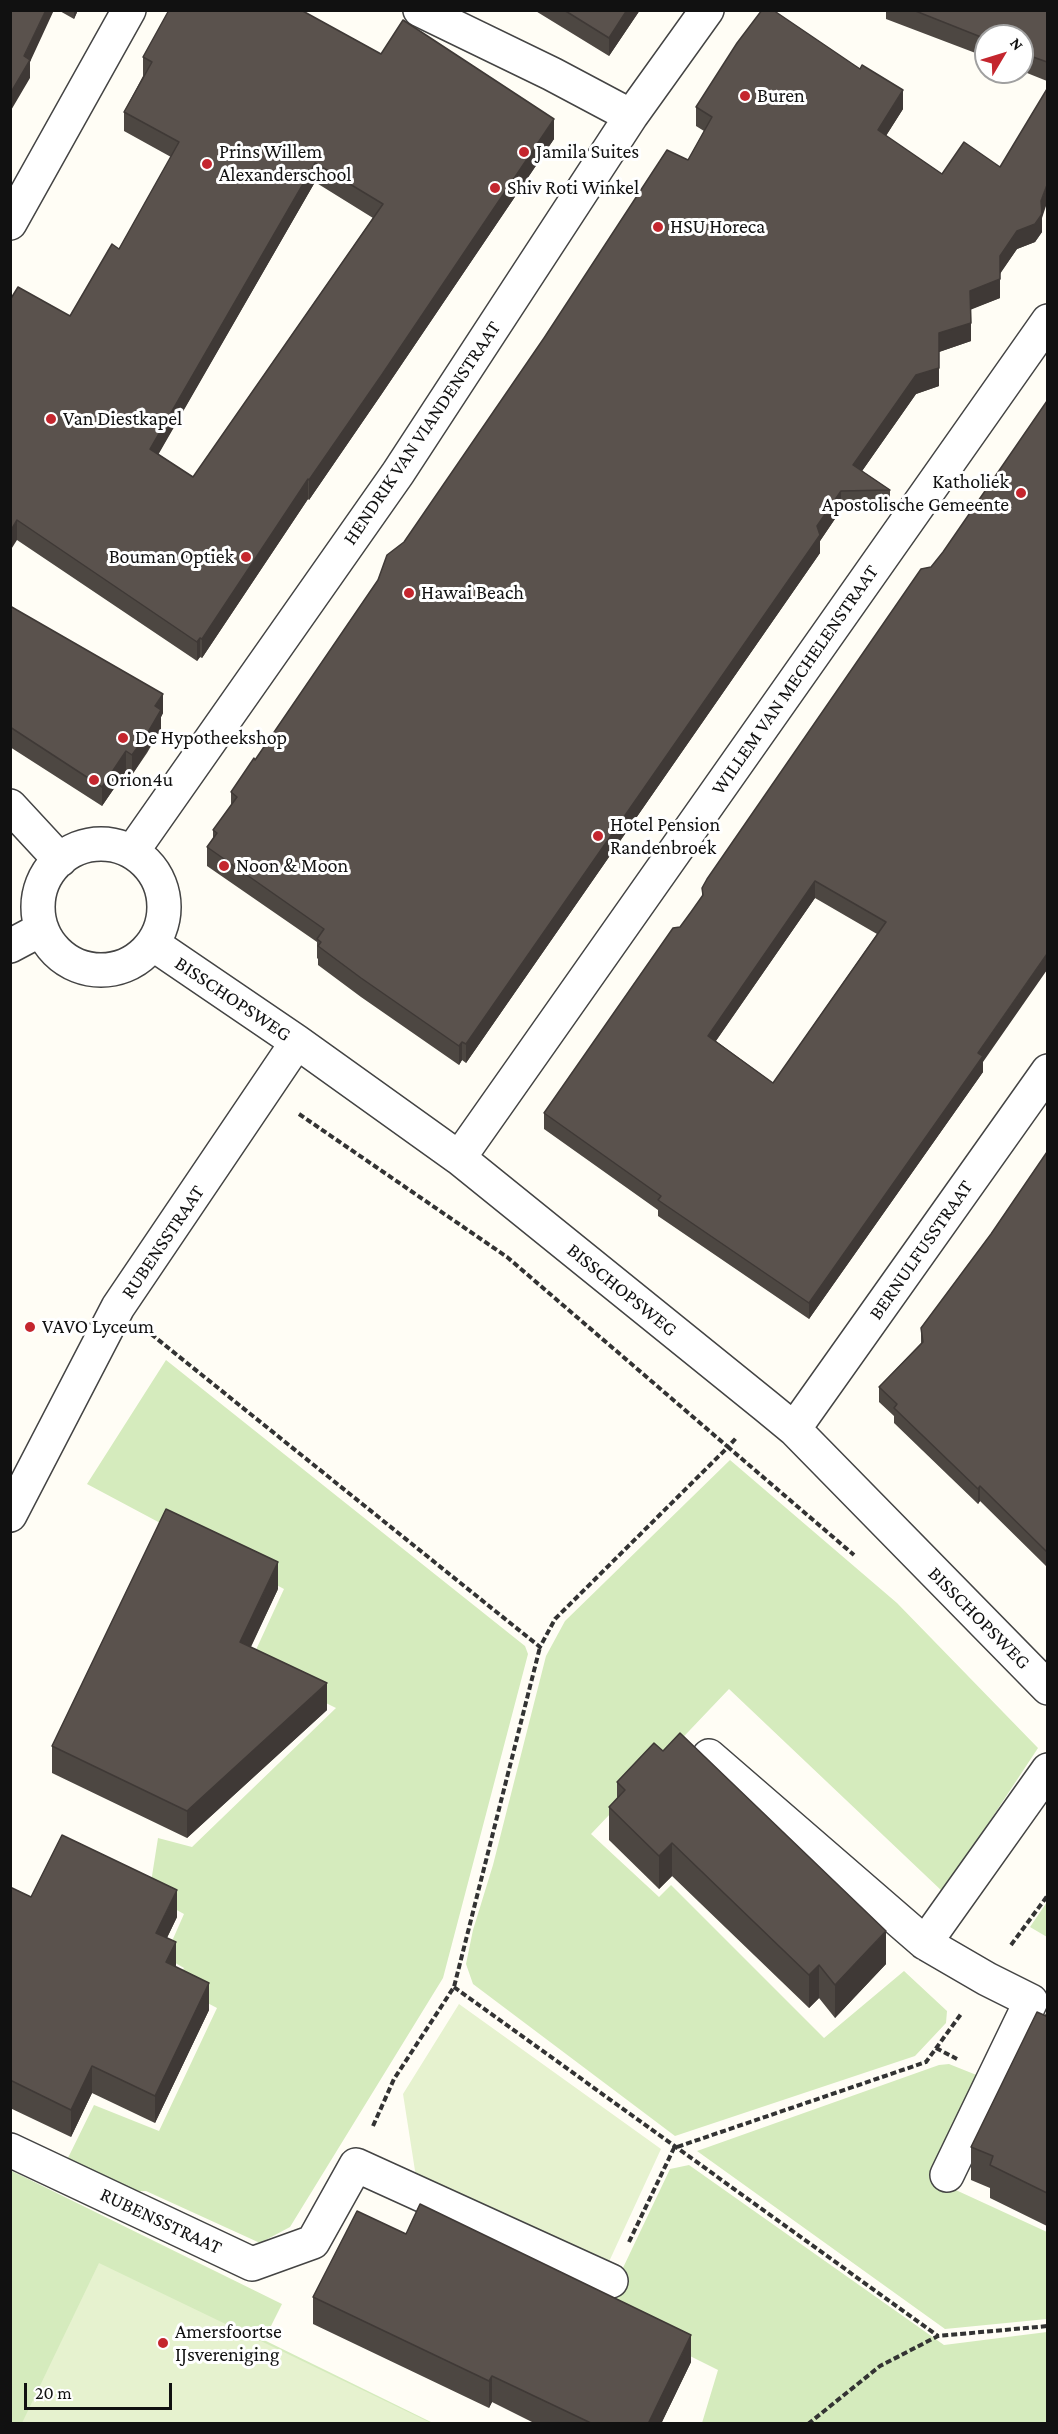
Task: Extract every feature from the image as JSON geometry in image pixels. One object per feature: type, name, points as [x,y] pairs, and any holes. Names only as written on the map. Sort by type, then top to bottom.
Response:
[{"type":"street","points":[[10,223],[129,10]]},
{"type":"street","points":[[420,10],[552,74],[631,116]]},
{"type":"street","name":"HENDRIK VAN VIANDENSTRAAT","points":[[132,852],[398,473],[631,116],[706,10]]},
{"type":"street","name":"WILLEM VAN MECHELENSTRAAT","points":[[459,1158],[1047,321]]},
{"type":"street","points":[[10,806],[60,860]]},
{"type":"street","points":[[95,844],[114,845],[132,852],[148,865],[160,884],[164,904],[162,926],[153,944],[139,958],[130,963],[102,971],[83,968],[66,960],[52,946],[42,929],[39,910],[40,891],[48,874],[60,860],[76,849],[95,844]]},
{"type":"street","points":[[10,946],[42,929]]},
{"type":"street","name":"BISSCHOPSWEG","points":[[153,944],[297,1042],[459,1158],[794,1429],[1047,1688]]},
{"type":"street","name":"RUBENSSTRAAT","points":[[10,1515],[118,1307],[266,1092],[297,1042]]},
{"type":"street","name":"BERNULFUSSTRAAT","points":[[794,1429],[1047,1071]]},
{"type":"street","points":[[709,1756],[925,1943],[987,1979],[1031,2001],[947,2175]]},
{"type":"street","points":[[925,1943],[1047,1770]]},
{"type":"street","name":"RUBENSSTRAAT","points":[[10,2150],[252,2264],[313,2242],[356,2165]]},
{"type":"street","points":[[356,2165],[611,2281]]},
{"type":"path","points":[[266,1092],[507,1257],[857,1558]]},
{"type":"path","points":[[118,1307],[540,1647]]},
{"type":"path","points":[[356,2165],[394,2079],[454,1987],[540,1647],[555,1619],[728,1447],[766,1406]]},
{"type":"path","points":[[611,2281],[674,2148],[926,2062],[1047,1895]]},
{"type":"path","points":[[454,1987],[674,2148],[938,2336]]},
{"type":"path","points":[[808,2424],[880,2366],[938,2336],[1047,2326]]},
{"type":"green space","points":[[166,1360],[525,1646],[528,1654],[443,1978],[290,2227],[260,2243],[146,2191],[119,2192],[66,2162],[94,2105],[159,2131],[217,2008],[175,1986],[184,1968],[165,1957],[184,1914],[149,1895],[158,1838],[192,1847],[336,1708],[249,1665],[284,1589],[87,1484]]},
{"type":"green space","points":[[730,1460],[897,1603],[1038,1748],[943,1892],[729,1689],[591,1834],[659,1897],[671,1885],[824,2038],[904,1971],[947,2011],[946,2023],[915,2056],[675,2136],[473,1984],[466,1964],[546,1656],[565,1621]]},
{"type":"green space","points":[[1047,1902],[1048,1937],[1030,1927]]},
{"type":"green space","points":[[459,2004],[661,2149],[607,2266],[416,2177],[403,2094]]},
{"type":"green space","points":[[949,2064],[984,2078],[934,2180],[1047,2232],[1047,2319],[945,2329],[697,2151],[939,2065]]},
{"type":"green space","points":[[689,2165],[944,2345],[1047,2332],[1047,2423],[702,2423],[718,2370],[602,2312],[670,2169]]},
{"type":"green space","points":[[10,2170],[282,2304],[264,2340],[433,2423],[11,2423]]},
{"type":"green space","name":"Amersfoortse IJsvereniging","points":[[99,2263],[431,2423],[22,2423]]},
{"type":"building","points":[[10,10],[46,10],[24,56],[30,60],[10,94]]},
{"type":"building","points":[[169,10],[301,10],[381,54],[403,20],[554,119],[381,376],[308,479],[202,639],[200,638],[197,642],[17,520],[10,532],[10,300],[18,287],[70,316],[112,244],[119,249],[179,142],[124,112],[152,62],[143,57]],"holes":[[[315,163],[383,204],[193,477],[150,449]]]},
{"type":"building","points":[[564,10],[627,10],[609,38]]},
{"type":"building","points":[[762,10],[773,10],[860,69],[862,65],[903,90],[878,130],[942,174],[964,142],[1000,167],[1047,89],[1047,185],[1041,201],[1042,214],[1035,224],[1017,231],[1000,256],[1000,279],[970,291],[971,323],[939,333],[939,368],[916,375],[853,465],[890,490],[841,491],[817,526],[820,535],[466,1044],[462,1042],[459,1046],[318,946],[321,942],[317,939],[324,929],[207,847],[217,833],[213,830],[237,797],[231,792],[378,580],[387,555],[404,542],[544,338],[667,150],[688,160],[712,117],[696,107],[737,43]]},
{"type":"building","points":[[913,10],[1047,10],[1047,62],[1034,57],[1034,24],[974,24],[974,34]]},
{"type":"building","points":[[1047,401],[1047,954],[978,1053],[983,1056],[809,1303],[658,1200],[661,1196],[544,1113],[673,928],[680,927],[703,895],[702,888],[707,879],[921,569],[931,567]],"holes":[[[815,881],[886,922],[773,1083],[708,1036]]]},
{"type":"building","points":[[10,606],[163,694],[155,706],[161,710],[147,734],[132,755],[126,751],[102,787],[10,727]]},
{"type":"building","points":[[1047,1152],[1047,1552],[980,1486],[978,1489],[894,1408],[897,1404],[879,1387],[923,1342],[921,1328],[991,1234]]},
{"type":"building","points":[[166,1509],[278,1562],[240,1642],[327,1683],[187,1811],[52,1746]]},
{"type":"building","points":[[680,1733],[886,1931],[835,1985],[819,1965],[809,1975],[672,1843],[659,1856],[609,1807],[625,1790],[617,1782],[654,1743],[663,1751]]},
{"type":"building","points":[[62,1835],[177,1890],[156,1933],[176,1942],[166,1962],[209,1983],[155,2096],[92,2066],[71,2110],[10,2080],[10,1887],[31,1897]]},
{"type":"building","points":[[1037,2012],[1046,2016],[1047,2012],[1047,2193],[990,2165],[993,2156],[971,2147]]},
{"type":"building","points":[[420,2204],[691,2335],[648,2424],[593,2424],[492,2376],[489,2381],[313,2297],[357,2211],[406,2234]]},
{"type":"place","name":"Buren","points":[[745,96]]},
{"type":"place","name":"Jamila Suites","points":[[524,152]]},
{"type":"place","name":"Prins Willem Alexanderschool","points":[[207,164]]},
{"type":"place","name":"Shiv Roti Winkel","points":[[495,188]]},
{"type":"place","name":"HSU Horeca","points":[[658,227]]},
{"type":"place","name":"Van Diestkapel","points":[[51,419]]},
{"type":"place","name":"Katholiek Apostolische Gemeente","points":[[1021,493]]},
{"type":"place","name":"Bouman Optiek","points":[[246,557]]},
{"type":"place","name":"Hawai Beach","points":[[409,593]]},
{"type":"place","name":"De Hypotheekshop","points":[[123,738]]},
{"type":"place","name":"Orion4u","points":[[94,780]]},
{"type":"place","name":"Hotel Pension Randenbroek","points":[[598,836]]},
{"type":"place","name":"Noon & Moon","points":[[224,866]]},
{"type":"place","name":"VAVO Lyceum","points":[[30,1327]]},
{"type":"place","name":"Amersfoortse IJsvereniging","points":[[163,2343]]}]
